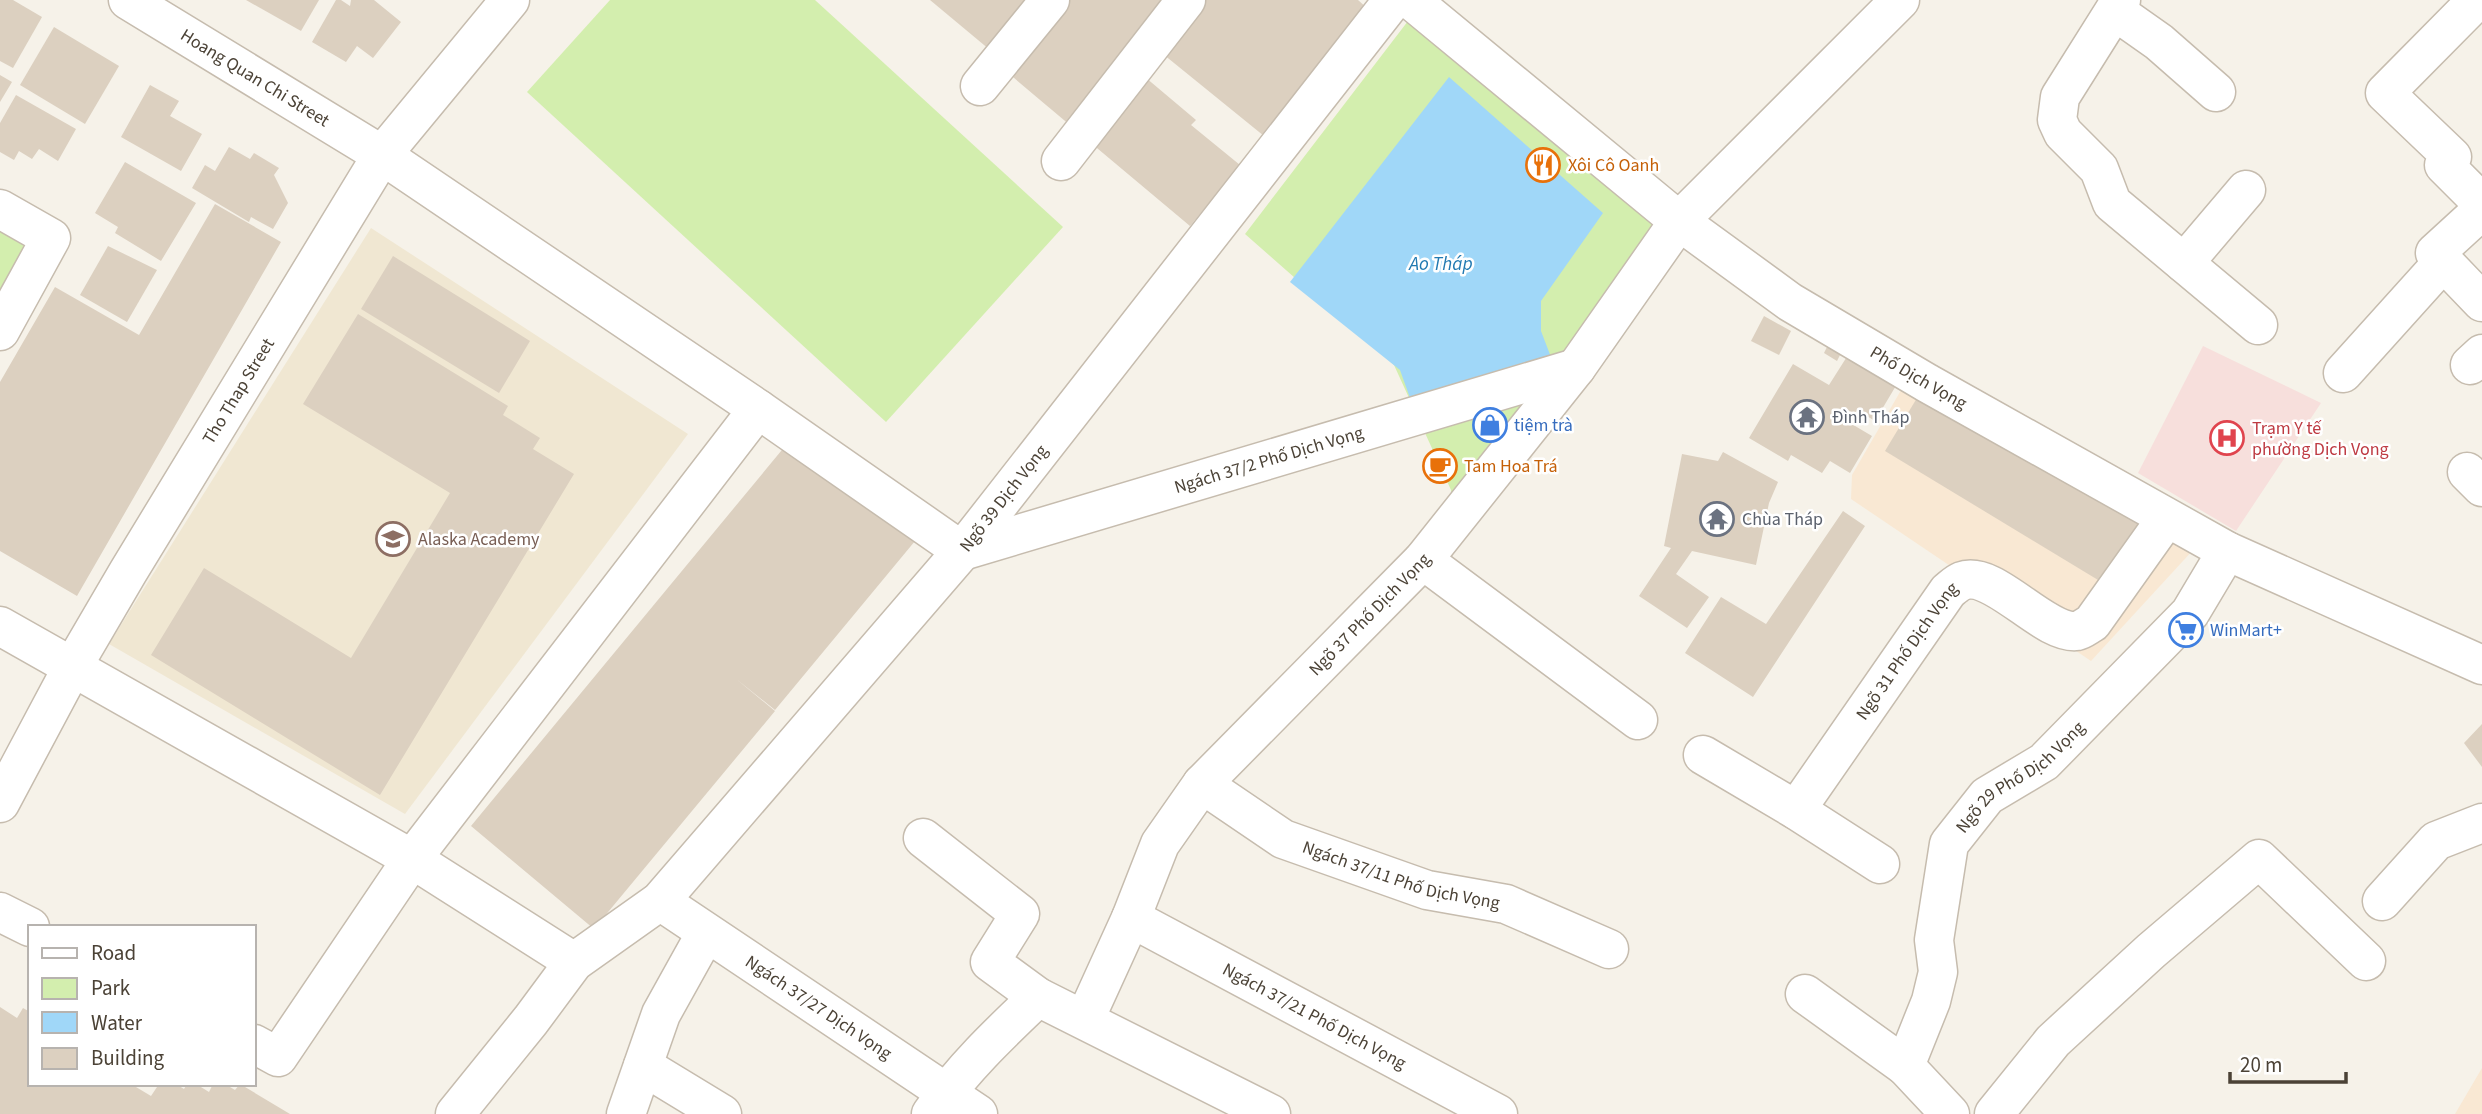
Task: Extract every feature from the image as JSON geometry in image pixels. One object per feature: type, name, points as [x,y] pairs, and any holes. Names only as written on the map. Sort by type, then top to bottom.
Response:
[{"type":"street","name":"Hoang Quan Chi Street","points":[[128,0],[382,155],[758,409],[962,551]]},
{"type":"street","name":"Tho Thap Street","points":[[0,803],[73,666],[382,155],[510,0]]},
{"type":"street","points":[[981,86],[1050,0]]},
{"type":"street","points":[[1060,161],[1186,0]]},
{"type":"street","name":"Ngõ 39 Dịch Vọng","points":[[455,1114],[574,962],[660,901],[962,551],[1393,0]]},
{"type":"street","name":"Phố Dịch Vọng","points":[[1411,0],[1679,221],[1790,302],[1927,383],[2227,551],[2482,665]]},
{"type":"street","name":"Ngõ 37 Phố Dịch Vọng","points":[[1084,1019],[1131,918],[1160,844],[1202,784],[1423,560],[1576,368],[1679,221],[1900,0]]},
{"type":"street","points":[[2477,0],[2385,93],[2452,157],[2445,165],[2482,203]]},
{"type":"street","points":[[2216,92],[2118,6],[2060,97],[2057,120],[2063,134],[2099,169],[2112,203],[2258,325]]},
{"type":"street","points":[[2183,262],[2246,190]]},
{"type":"street","points":[[0,209],[51,238],[0,331]]},
{"type":"street","points":[[2482,210],[2435,253],[2482,302]]},
{"type":"street","points":[[2343,373],[2443,262]]},
{"type":"street","name":"Ngách 37/2 Phố Dịch Vọng","points":[[962,551],[1576,368]]},
{"type":"street","points":[[256,1045],[278,1057],[412,859],[758,409]]},
{"type":"street","name":"Ngõ 31 Phố Dịch Vọng","points":[[1796,810],[1948,591],[1960,582],[1970,580],[1984,583],[2060,628],[2078,631],[2092,623],[2166,519]]},
{"type":"street","name":"Ngõ 29 Phố Dịch Vọng","points":[[1905,1066],[1931,1001],[1938,972],[1934,940],[1949,844],[1987,796],[2044,762],[2190,613],[2227,551]]},
{"type":"street","points":[[1423,560],[1638,720]]},
{"type":"street","points":[[0,626],[412,859],[574,962]]},
{"type":"street","points":[[1703,755],[1880,864]]},
{"type":"street","name":"Ngách 37/11 Phố Dịch Vọng","points":[[1202,784],[1283,839],[1427,890],[1506,904],[1609,949]]},
{"type":"street","points":[[2382,901],[2436,841],[2482,823]]},
{"type":"street","points":[[923,838],[1020,914],[990,962],[1038,997],[1271,1114]]},
{"type":"street","points":[[1994,1114],[2053,1041],[2151,951],[2259,859],[2366,961]]},
{"type":"street","name":"Ngách 37/27 Dịch Vọng","points":[[660,901],[939,1103],[978,1114]]},
{"type":"street","points":[[0,912],[28,926]]},
{"type":"street","name":"Ngách 37/21 Phố Dịch Vọng","points":[[1131,918],[1498,1114]]},
{"type":"street","points":[[626,1114],[661,1014],[706,933]]},
{"type":"street","points":[[1805,994],[1905,1066],[1950,1114]]},
{"type":"street","points":[[939,1103],[985,1047],[1038,997]]},
{"type":"street","points":[[643,1066],[722,1114]]},
{"type":"shaded area","name":"Alaska Academy","points":[[371,228],[688,434],[405,814],[109,644]]},
{"type":"shaded area","name":"Trạm Y tế phường Dịch Vọng","points":[[2203,346],[2321,403],[2236,531],[2138,473]]},
{"type":"shaded area","points":[[1904,385],[2194,549],[2091,661],[1851,499],[1852,475]]},
{"type":"shaded area","points":[[2482,1068],[2482,1114],[2455,1114]]},
{"type":"green space","points":[[610,0],[815,0],[1063,227],[886,422],[527,92]]},
{"type":"green space","points":[[1408,21],[1660,225],[1453,524],[1451,490],[1394,365],[1245,234]]},
{"type":"green space","points":[[0,209],[51,238],[0,331]]},
{"type":"water","name":"Ao Tháp","points":[[1449,77],[1603,213],[1541,301],[1541,331],[1554,365],[1415,412],[1400,370],[1290,282]]},
{"type":"building","points":[[0,0],[13,0],[42,17],[13,68],[0,61]]},
{"type":"building","points":[[246,0],[319,0],[301,31]]},
{"type":"building","points":[[336,0],[350,6],[351,0],[374,0],[401,22],[373,58],[357,46],[346,62],[312,42]]},
{"type":"building","points":[[930,0],[1042,0],[996,55]]},
{"type":"building","points":[[1056,0],[1174,0],[1071,126],[1001,67]]},
{"type":"building","points":[[1199,0],[1358,0],[1368,9],[1264,136],[1158,50]]},
{"type":"building","points":[[54,27],[119,66],[85,124],[20,85]]},
{"type":"building","points":[[1139,72],[1196,120],[1191,125],[1240,165],[1190,226],[1085,138]]},
{"type":"building","points":[[0,75],[12,82],[0,102]]},
{"type":"building","points":[[150,85],[179,101],[170,116],[202,134],[181,171],[121,137]]},
{"type":"building","points":[[16,95],[76,129],[58,161],[39,149],[32,159],[19,151],[14,160],[0,152],[0,123]]},
{"type":"building","points":[[229,147],[250,159],[254,153],[279,168],[274,175],[288,203],[273,229],[251,217],[249,222],[192,188],[205,165],[215,171]]},
{"type":"building","points":[[125,162],[196,203],[161,261],[115,233],[118,227],[95,213]]},
{"type":"building","points":[[215,204],[281,242],[77,596],[0,551],[0,382],[55,287],[139,335]]},
{"type":"building","points":[[108,246],[157,270],[127,322],[80,295]]},
{"type":"building","points":[[393,256],[530,341],[499,393],[361,309]]},
{"type":"building","points":[[358,314],[508,406],[503,415],[540,438],[533,449],[574,474],[380,795],[151,655],[204,568],[351,658],[450,493],[303,404]]},
{"type":"building","points":[[1764,316],[1791,331],[1779,355],[1751,341]]},
{"type":"building","points":[[1829,343],[1842,351],[1837,361],[1824,353]]},
{"type":"building","name":"Đình Tháp","points":[[1848,355],[1897,384],[1875,421],[1857,410],[1850,423],[1872,436],[1850,473],[1830,461],[1822,473],[1791,455],[1788,461],[1749,438],[1793,364],[1829,385]]},
{"type":"building","points":[[1923,388],[2146,523],[2108,586],[1885,451]]},
{"type":"building","points":[[791,439],[920,535],[775,710],[735,678],[775,711],[594,929],[471,826]]},
{"type":"building","points":[[1723,452],[1778,482],[1769,503],[1756,565],[1692,551],[1676,574],[1709,597],[1687,628],[1639,596],[1671,548],[1664,546],[1682,454],[1718,461]]},
{"type":"building","points":[[1843,511],[1865,526],[1753,697],[1685,653],[1721,597],[1766,624]]},
{"type":"building","points":[[2482,724],[2482,767],[2464,743]]},
{"type":"building","points":[[0,1007],[17,1018],[23,1008],[28,1011],[28,1086],[134,1086],[151,1096],[158,1086],[179,1086],[184,1089],[186,1086],[199,1086],[209,1092],[212,1086],[228,1086],[235,1090],[238,1086],[243,1086],[290,1114],[0,1114]]},
{"type":"place","name":"Xôi Cô Oanh","points":[[1543,165]]},
{"type":"place","name":"Đình Tháp","points":[[1807,417]]},
{"type":"place","name":"tiệm trà","points":[[1490,425]]},
{"type":"place","name":"Trạm Y tế phường Dịch Vọng","points":[[2227,438]]},
{"type":"place","name":"Tam Hoa Trá","points":[[1440,466]]},
{"type":"place","name":"Chùa Tháp","points":[[1717,519]]},
{"type":"place","name":"Alaska Academy","points":[[393,539]]},
{"type":"place","name":"WinMart+","points":[[2186,630]]}]
